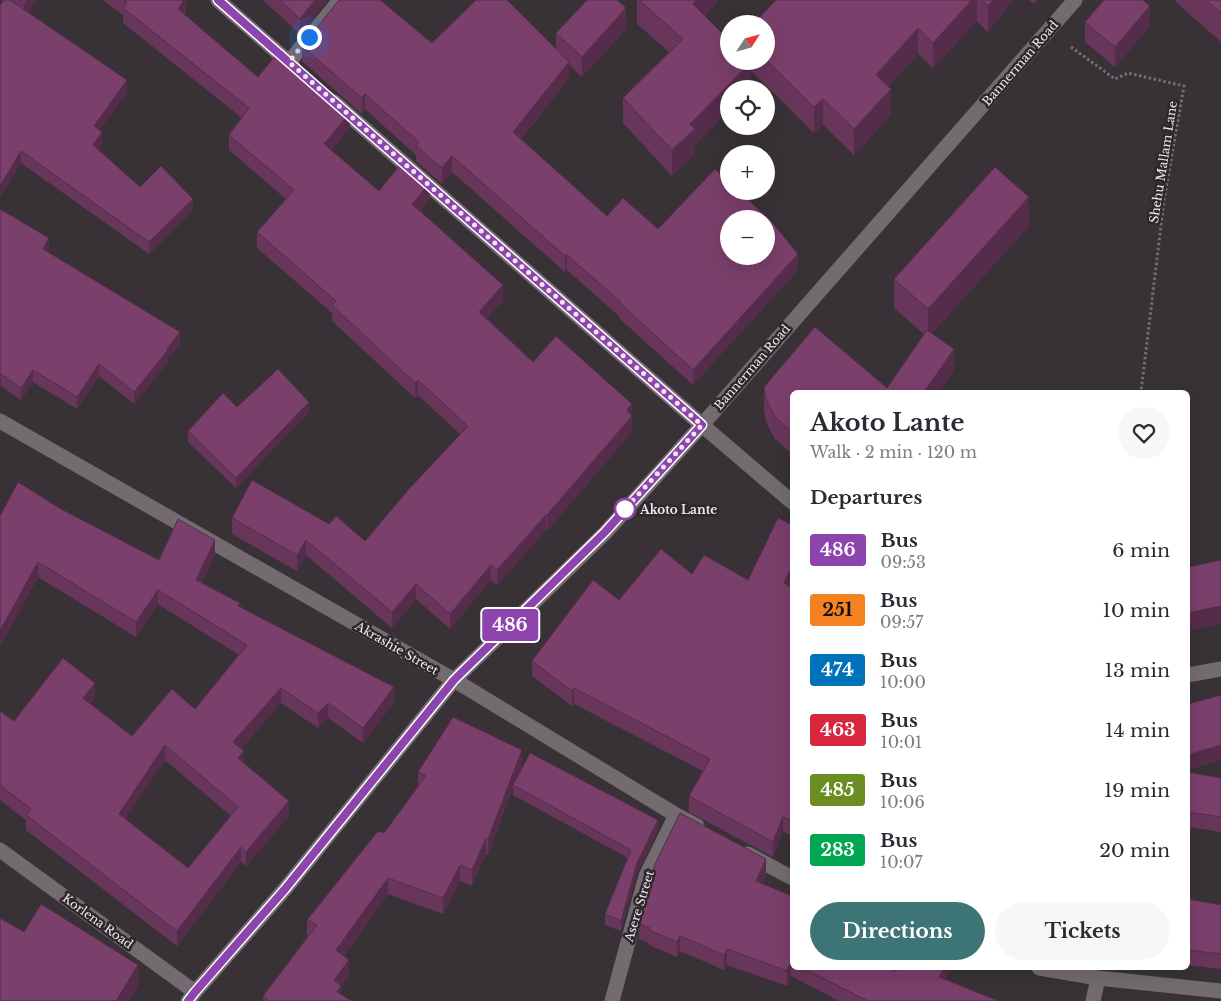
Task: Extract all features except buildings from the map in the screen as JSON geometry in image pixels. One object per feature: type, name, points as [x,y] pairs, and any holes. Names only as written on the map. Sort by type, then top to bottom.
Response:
[{"type":"street","points":[[218,0],[304,75]]},
{"type":"street","points":[[289,62],[340,0]]},
{"type":"street","name":"Bannerman Road","points":[[192,996],[285,889],[454,680],[605,532],[702,425],[1075,0]]},
{"type":"street","points":[[326,95],[790,500]]},
{"type":"street","name":"Akrashie Street","points":[[0,420],[454,680],[676,815],[710,833]]},
{"type":"street","points":[[1190,675],[1221,669]]},
{"type":"street","name":"Asere Street","points":[[612,1001],[646,876],[676,815]]},
{"type":"street","points":[[734,847],[790,877]]},
{"type":"street","name":"Korlena Road","points":[[0,850],[192,996]]},
{"type":"street","points":[[1051,970],[1098,978],[1221,991]]},
{"type":"street","points":[[1093,1001],[1098,978]]},
{"type":"path","name":"Shehu Mallam Lane","points":[[1048,31],[1115,78],[1128,73],[1184,86],[1164,200],[1142,390]]},
{"type":"bus line","name":"486","points":[[188,1001],[285,889],[454,680],[605,532],[702,425],[218,0]]},
{"type":"place","name":"Akoto Lante","points":[[625,509]]},
{"type":"route","points":[[309,37],[289,62],[702,425],[625,509]]}]
